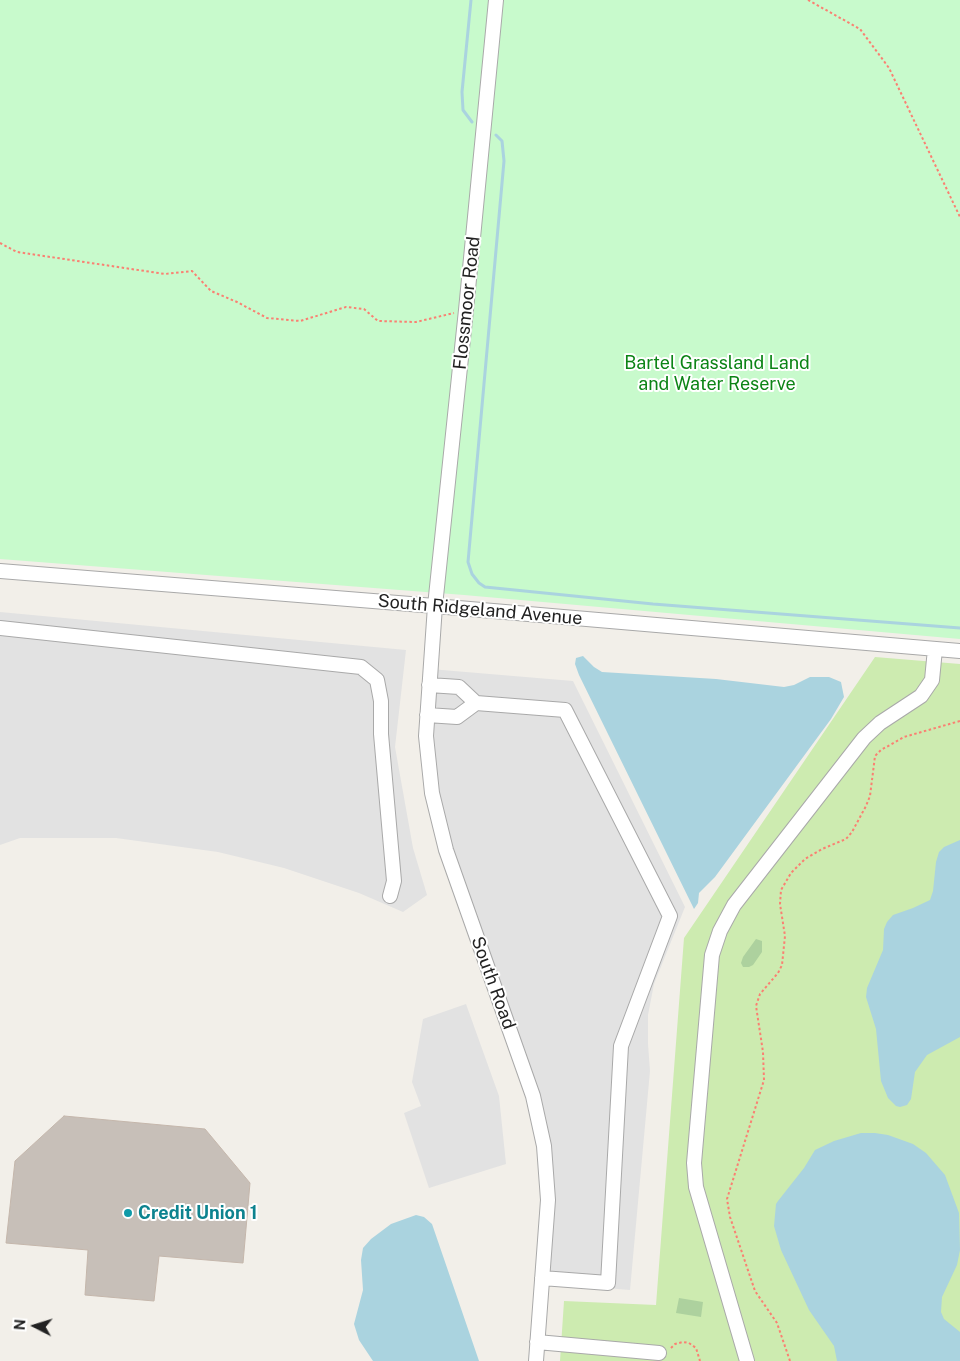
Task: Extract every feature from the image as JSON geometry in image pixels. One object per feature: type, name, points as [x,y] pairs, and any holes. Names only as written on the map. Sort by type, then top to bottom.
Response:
[{"type":"street","name":"Flossmoor Road","points":[[435,606],[496,0]]},
{"type":"street","name":"South Ridgeland Avenue","points":[[0,571],[960,651]]},
{"type":"street","name":"South Road","points":[[435,606],[426,736],[432,794],[446,850],[533,1096],[544,1146],[548,1200],[536,1361]]},
{"type":"street","points":[[0,628],[361,667],[377,680],[381,702],[381,734],[394,881],[390,896]]},
{"type":"street","points":[[747,1361],[696,1188],[694,1163],[712,955],[720,931],[734,905],[864,738],[880,723],[921,696],[932,680],[934,649]]},
{"type":"street","points":[[429,685],[459,687],[476,703],[565,710],[670,916],[621,1046],[608,1283],[542,1278]]},
{"type":"street","points":[[427,715],[457,717],[476,703]]},
{"type":"street","points":[[537,1342],[659,1352]]},
{"type":"path","points":[[808,0],[860,29],[889,68],[960,217]]},
{"type":"path","points":[[0,243],[17,252],[164,274],[192,271],[211,291],[267,318],[300,321],[346,307],[364,309],[378,321],[416,322],[466,310]]},
{"type":"path","points":[[790,1361],[777,1323],[755,1291],[730,1217],[727,1199],[764,1080],[763,1052],[756,1006],[760,994],[775,977],[782,965],[785,936],[780,904],[781,890],[785,880],[805,859],[822,849],[846,839],[852,832],[866,806],[871,790],[875,756],[881,750],[904,737],[960,721]]},
{"type":"path","points":[[659,1352],[666,1351],[675,1344],[689,1344],[696,1348],[700,1361]]},
{"type":"green space","name":"Bartel Grassland Land and Water Reserve","points":[[0,0],[960,0],[960,639],[464,595],[0,559]]},
{"type":"green space","points":[[875,657],[960,664],[960,1361],[560,1361],[564,1301],[656,1305],[684,938]]},
{"type":"green space","points":[[756,939],[762,941],[762,952],[753,965],[743,967],[741,963],[743,957]]},
{"type":"green space","points":[[679,1298],[703,1302],[701,1317],[676,1313]]},
{"type":"shaded area","points":[[0,612],[406,650],[395,747],[413,848],[427,895],[403,912],[359,893],[284,868],[218,852],[116,838],[20,838],[0,845]]},
{"type":"shaded area","points":[[430,669],[573,681],[685,907],[654,984],[648,1015],[650,1071],[630,1290],[542,1283],[544,1146],[432,793]]},
{"type":"shaded area","points":[[466,1004],[499,1096],[506,1164],[429,1188],[404,1113],[421,1106],[412,1082],[423,1019]]},
{"type":"water","points":[[583,656],[602,672],[716,679],[784,687],[794,685],[810,677],[829,677],[841,682],[844,697],[831,719],[715,877],[699,893],[698,903],[694,909],[579,675],[575,664],[576,658]]},
{"type":"water","points":[[960,840],[960,1037],[927,1055],[915,1072],[911,1099],[907,1105],[900,1107],[896,1106],[888,1098],[881,1081],[876,1029],[866,997],[867,988],[883,950],[884,929],[887,922],[893,915],[930,900],[939,852],[944,847]]},
{"type":"water","points":[[861,1133],[888,1135],[913,1144],[926,1153],[945,1175],[959,1213],[960,1250],[957,1265],[942,1297],[941,1312],[944,1319],[960,1332],[960,1361],[837,1361],[834,1346],[809,1310],[781,1250],[774,1226],[776,1204],[778,1201],[804,1168],[815,1150],[834,1141]]},
{"type":"water","points":[[416,1215],[424,1217],[432,1224],[479,1361],[373,1361],[359,1340],[354,1324],[363,1290],[361,1260],[363,1248],[371,1239],[391,1224]]},
{"type":"building","name":"Credit Union 1","points":[[64,1116],[205,1129],[250,1183],[243,1263],[159,1256],[154,1301],[85,1295],[88,1250],[6,1243],[15,1161]]},
{"type":"waterway","points":[[471,0],[462,92],[463,110],[472,122]]},
{"type":"waterway","points":[[496,135],[502,141],[504,161],[468,562],[472,574],[479,583],[485,587],[653,604],[960,628]]},
{"type":"place","name":"Credit Union 1","points":[[128,1213]]}]
